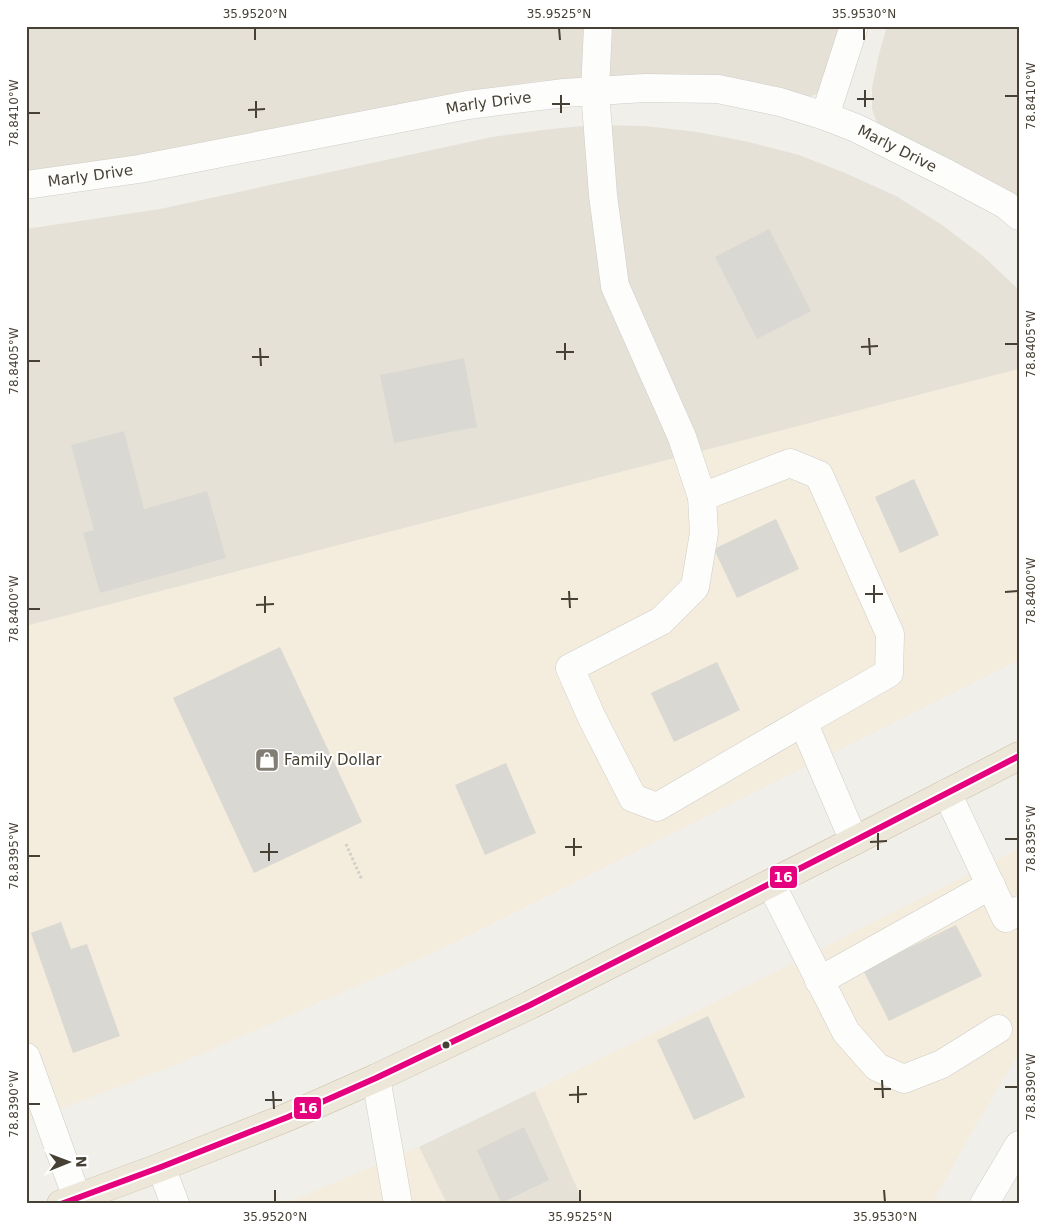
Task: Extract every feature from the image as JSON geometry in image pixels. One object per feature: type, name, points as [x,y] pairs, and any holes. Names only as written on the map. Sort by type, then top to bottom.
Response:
[{"type":"highway","points":[[69,1201],[288,1117],[376,1078],[530,1005],[854,842],[1019,756]]},
{"type":"street","points":[[598,26],[595,91],[603,196],[615,286],[682,437],[702,497],[704,533],[695,587],[661,621],[570,668],[592,718],[633,798],[657,807],[889,673],[890,634],[819,475],[790,463],[702,497]]},
{"type":"street","points":[[825,116],[854,26]]},
{"type":"street","name":"Marly Drive","points":[[26,185],[138,169],[468,105],[595,91],[645,88],[718,89],[780,102],[856,128],[1006,205],[1019,216]]},
{"type":"street","points":[[803,722],[854,842]]},
{"type":"street","points":[[947,793],[1006,918],[1019,910]]},
{"type":"street","points":[[770,884],[846,1032],[877,1067],[904,1079],[942,1064],[998,1029]]},
{"type":"street","points":[[819,981],[990,885]]},
{"type":"street","points":[[26,1058],[69,1201]]},
{"type":"street","points":[[376,1078],[398,1204]]},
{"type":"street","points":[[984,1204],[1018,1147]]},
{"type":"street","points":[[161,1167],[175,1204]]},
{"type":"path","points":[[346,844],[362,880]]},
{"type":"shaded area","points":[[26,26],[850,26],[819,93],[806,98],[605,77],[539,81],[450,94],[259,135],[26,178]]},
{"type":"shaded area","points":[[887,26],[1019,26],[1019,206],[877,123],[872,109],[872,88]]},
{"type":"shaded area","points":[[593,125],[645,126],[697,132],[749,142],[799,155],[896,196],[942,225],[983,256],[1019,290],[1019,369],[26,626],[26,229],[160,209],[492,137]]},
{"type":"shaded area","points":[[1019,369],[1019,660],[444,948],[178,1064],[26,1122],[26,626]]},
{"type":"shaded area","points":[[1019,849],[1019,1053],[968,1138],[932,1204],[584,1204],[535,1091]]},
{"type":"shaded area","points":[[535,1091],[584,1204],[447,1204],[419,1147]]},
{"type":"shaded area","points":[[419,1147],[447,1204],[284,1204]]},
{"type":"building","points":[[769,229],[811,311],[757,339],[715,257]]},
{"type":"building","points":[[464,358],[477,427],[394,443],[380,375]]},
{"type":"building","points":[[124,431],[144,509],[207,491],[226,558],[100,593],[83,533],[94,530],[71,445]]},
{"type":"building","points":[[914,479],[939,535],[900,553],[875,497]]},
{"type":"building","points":[[776,519],[799,569],[737,598],[714,549]]},
{"type":"building","name":"Family Dollar","points":[[280,647],[362,822],[254,873],[173,698]]},
{"type":"building","points":[[717,662],[740,710],[674,742],[651,693]]},
{"type":"building","points":[[506,763],[536,833],[485,855],[455,785]]},
{"type":"building","points":[[61,922],[71,949],[87,944],[120,1036],[73,1053],[31,933]]},
{"type":"building","points":[[956,925],[982,976],[889,1021],[863,970]]},
{"type":"building","points":[[708,1016],[745,1097],[694,1120],[657,1040]]},
{"type":"building","points":[[524,1127],[549,1180],[501,1203],[477,1150]]},
{"type":"transit line","name":"16","points":[[61,1204],[288,1117],[376,1078],[530,1005],[1019,756]]},
{"type":"place","name":"Family Dollar","points":[[267,760]]}]
